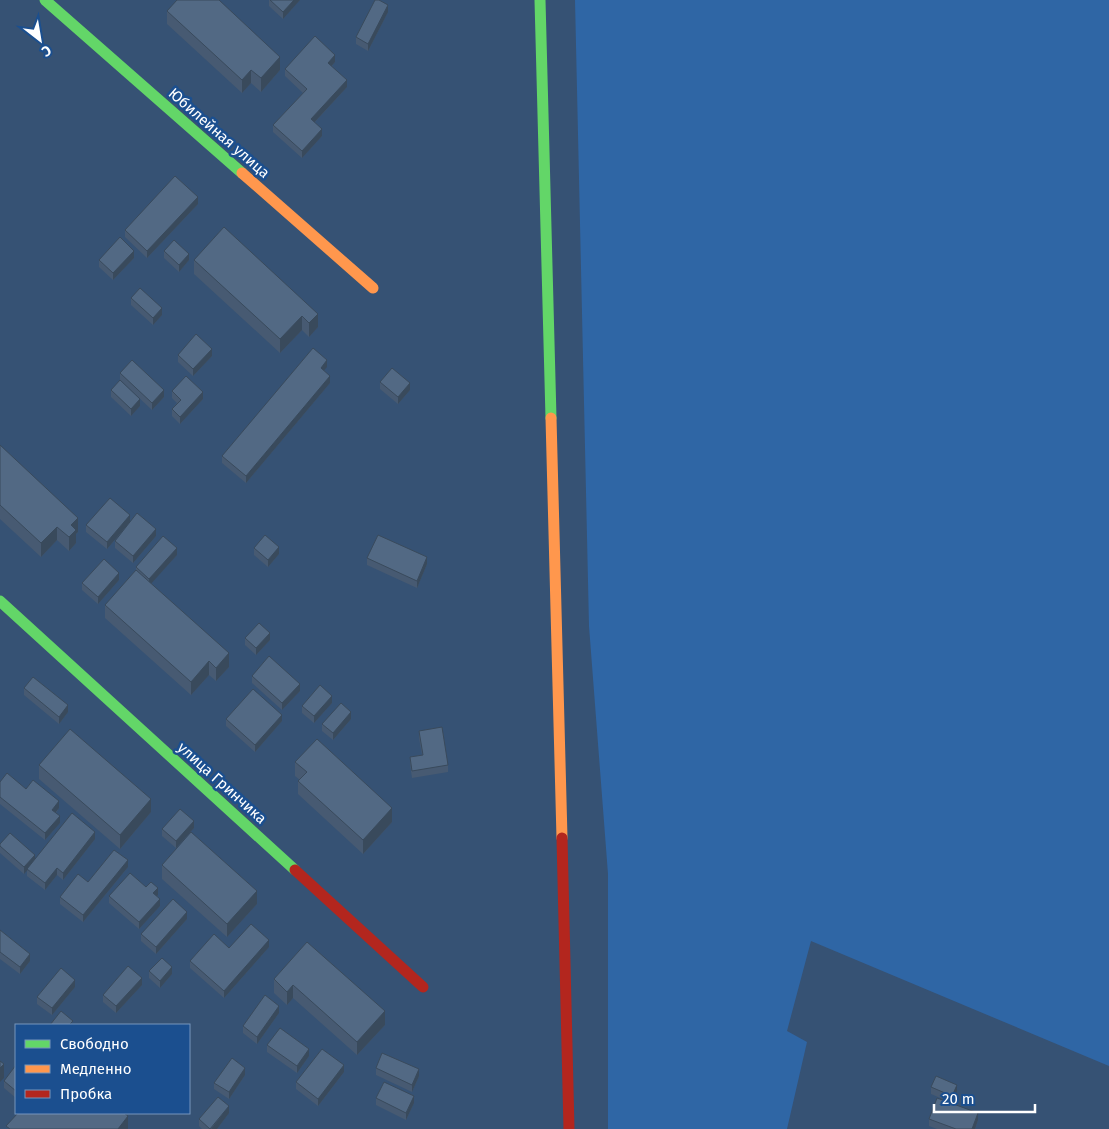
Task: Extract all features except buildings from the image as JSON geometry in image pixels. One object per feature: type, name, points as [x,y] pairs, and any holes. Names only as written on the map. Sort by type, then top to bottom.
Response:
[{"type":"street","name":"Юбилейная улица","points":[[45,0],[373,288]]},
{"type":"street","points":[[540,0],[569,1129]]},
{"type":"street","name":"улица Гринчика","points":[[0,601],[423,987]]},
{"type":"shaded area","points":[[575,0],[1109,0],[1109,1066],[811,941],[787,1031],[807,1042],[787,1129],[608,1129],[608,874],[589,626]]},
{"type":"traffic: fast","points":[[45,0],[242,173]]},
{"type":"traffic: fast","points":[[540,0],[551,418]]},
{"type":"traffic: fast","points":[[0,601],[295,870]]},
{"type":"traffic: slow","points":[[242,173],[373,288]]},
{"type":"traffic: slow","points":[[551,418],[562,838]]},
{"type":"traffic: jam","points":[[562,838],[569,1129]]},
{"type":"traffic: jam","points":[[295,870],[423,987]]}]
